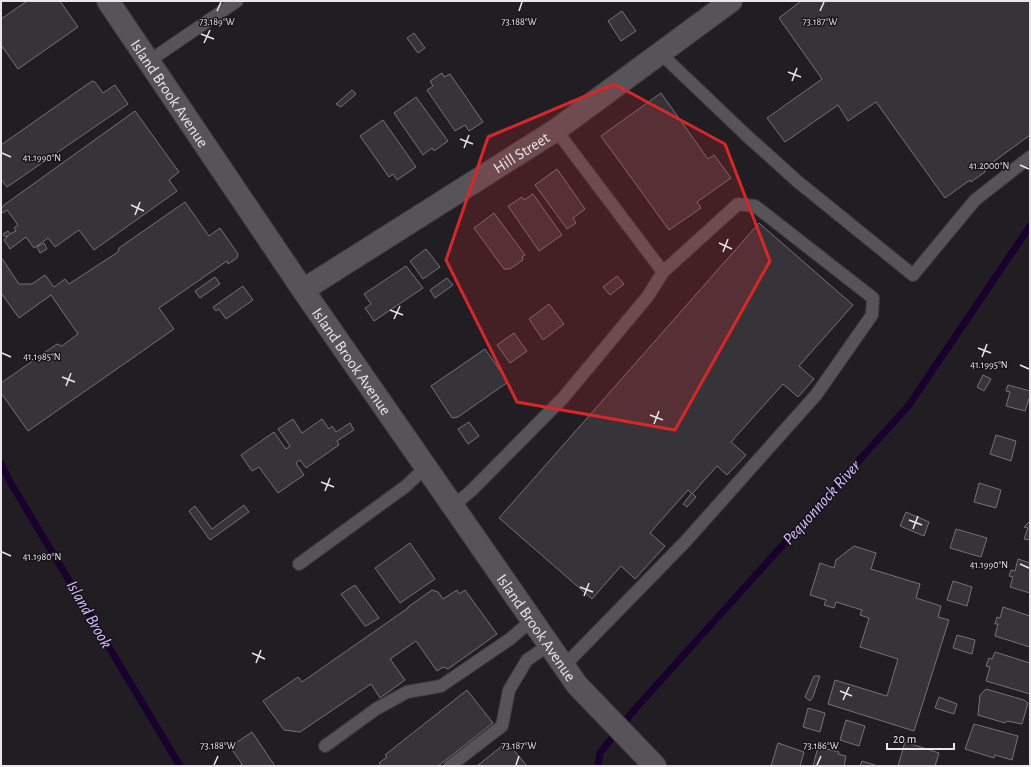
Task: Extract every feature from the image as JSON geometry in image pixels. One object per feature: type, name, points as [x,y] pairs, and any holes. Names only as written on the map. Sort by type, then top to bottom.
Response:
[{"type":"street","name":"Island Brook Avenue","points":[[108,1],[303,290],[577,685],[655,766]]},
{"type":"street","name":"Hill Street","points":[[303,290],[556,130],[731,1]]},
{"type":"lane","points":[[149,61],[237,1]]},
{"type":"lane","points":[[660,53],[746,135],[797,181],[913,275],[975,200],[1030,157]]},
{"type":"lane","points":[[556,130],[663,272]]},
{"type":"lane","points":[[453,506],[472,490],[563,398],[648,296],[663,272],[738,204],[755,206],[873,298],[872,315],[816,395],[685,542],[564,666]]},
{"type":"lane","points":[[299,564],[406,486],[426,466]]},
{"type":"lane","points":[[325,746],[376,709],[407,692],[441,686],[510,639],[532,620]]},
{"type":"lane","points":[[450,766],[502,726],[509,690],[527,660],[549,645]]},
{"type":"highlighted area","points":[[614,84],[725,144],[770,261],[675,430],[517,402],[446,260],[488,137]]},
{"type":"building","points":[[27,1],[60,1],[78,27],[18,69],[1,45],[1,19]]},
{"type":"building","points":[[801,1],[1030,1],[1030,135],[985,168],[985,172],[971,182],[970,180],[945,198],[876,102],[848,121],[838,105],[785,142],[767,118],[822,79],[779,18]]},
{"type":"building","points":[[622,11],[636,31],[621,41],[608,21]]},
{"type":"building","points":[[414,33],[425,48],[418,53],[407,38]]},
{"type":"building","points":[[442,73],[444,77],[450,74],[483,122],[469,131],[465,125],[455,131],[427,90],[433,86],[430,81]]},
{"type":"building","points":[[92,81],[95,82],[103,93],[115,85],[128,104],[7,187],[1,179],[1,145]]},
{"type":"building","points":[[352,90],[356,94],[341,107],[336,104]]},
{"type":"building","points":[[661,93],[708,159],[714,155],[731,178],[697,202],[701,208],[669,230],[601,136]]},
{"type":"building","points":[[416,97],[448,141],[434,151],[432,148],[423,155],[394,113]]},
{"type":"building","points":[[135,111],[179,172],[169,180],[177,191],[94,250],[79,230],[55,247],[48,238],[34,248],[26,237],[10,249],[4,240],[9,235],[5,237],[3,234],[8,231],[10,234],[16,231],[14,228],[18,225],[7,210],[3,213],[1,210],[4,205]]},
{"type":"building","points":[[383,120],[416,167],[397,180],[393,174],[389,177],[360,136]]},
{"type":"building","points":[[557,169],[585,209],[573,218],[576,223],[567,229],[535,185]]},
{"type":"building","points":[[533,194],[562,235],[539,251],[508,206],[522,197],[524,200]]},
{"type":"building","points":[[185,202],[209,236],[220,228],[238,254],[237,258],[228,264],[227,261],[159,308],[174,329],[28,431],[1,393],[1,383],[57,344],[62,346],[78,334],[51,295],[19,318],[1,293],[1,257],[19,284],[32,284],[45,275],[54,287],[65,279],[69,284],[118,252],[119,248]]},
{"type":"building","points":[[494,213],[525,255],[522,257],[523,260],[510,269],[504,269],[474,228]]},
{"type":"building","points":[[759,223],[853,305],[799,366],[814,379],[798,397],[783,384],[731,442],[746,455],[727,475],[717,466],[692,494],[688,490],[650,533],[665,546],[635,579],[621,566],[592,599],[499,518]]},
{"type":"building","points":[[44,243],[47,249],[40,253],[37,247]]},
{"type":"building","points":[[426,249],[440,267],[423,279],[410,261]]},
{"type":"building","points":[[406,266],[423,288],[374,321],[365,308],[371,304],[364,294]]},
{"type":"building","points":[[617,276],[624,284],[610,295],[603,287]]},
{"type":"building","points":[[215,277],[220,284],[200,298],[195,291]]},
{"type":"building","points":[[447,278],[453,285],[435,298],[430,290]]},
{"type":"building","points":[[243,286],[253,300],[226,319],[219,309],[216,311],[213,307]]},
{"type":"building","points":[[549,304],[564,324],[543,340],[529,319]]},
{"type":"building","points":[[514,333],[527,351],[510,363],[497,345]]},
{"type":"building","points":[[485,349],[508,382],[458,417],[452,418],[431,386]]},
{"type":"building","points":[[983,375],[991,379],[984,391],[977,387]]},
{"type":"building","points":[[1008,385],[1030,391],[1030,396],[1025,411],[1006,406],[1010,392],[1006,391]]},
{"type":"building","points":[[293,419],[302,433],[322,419],[329,429],[332,426],[336,432],[350,423],[354,430],[337,441],[339,445],[306,468],[300,460],[296,463],[304,475],[278,493],[259,467],[252,471],[241,455],[274,432],[286,449],[290,446],[278,429]]},
{"type":"building","points":[[469,422],[479,436],[468,444],[458,429]]},
{"type":"building","points":[[996,435],[1016,441],[1011,461],[990,454]]},
{"type":"building","points":[[979,483],[1001,490],[996,508],[974,502]]},
{"type":"building","points":[[692,493],[696,497],[687,507],[683,504]]},
{"type":"building","points":[[244,505],[249,512],[210,540],[189,511],[195,506],[212,529]]},
{"type":"building","points":[[906,512],[929,522],[924,536],[900,526]]},
{"type":"building","points":[[1030,521],[1030,540],[1024,539],[1028,528],[1024,527]]},
{"type":"building","points":[[956,529],[987,538],[981,557],[950,548]]},
{"type":"building","points":[[410,543],[435,579],[400,603],[375,568]]},
{"type":"building","points":[[854,546],[876,553],[871,569],[920,584],[916,598],[941,606],[938,617],[949,620],[914,731],[828,704],[835,680],[887,696],[898,659],[860,647],[869,618],[860,615],[862,610],[836,602],[834,608],[824,605],[826,600],[810,595],[820,563],[834,568],[836,560]]},
{"type":"building","points":[[1018,559],[1030,563],[1030,593],[1010,587],[1013,577],[1009,576],[1011,570],[1015,571]]},
{"type":"building","points":[[953,581],[972,587],[967,606],[947,600]]},
{"type":"building","points":[[355,585],[379,618],[366,626],[341,594]]},
{"type":"building","points":[[432,590],[438,592],[443,599],[457,590],[459,594],[465,590],[497,634],[448,669],[443,667],[437,671],[416,641],[390,659],[405,680],[380,698],[371,684],[300,732],[284,730],[263,701],[298,677],[302,682]]},
{"type":"building","points":[[1003,607],[1030,616],[1030,647],[995,636],[998,624],[995,624],[997,617],[1000,618]]},
{"type":"building","points":[[957,635],[975,640],[972,654],[953,648]]},
{"type":"building","points":[[995,652],[1030,663],[1030,694],[986,681],[990,667],[986,666],[989,658],[992,659]]},
{"type":"building","points":[[814,676],[820,676],[813,697],[810,701],[805,697]]},
{"type":"building","points":[[986,689],[1024,700],[1028,703],[1022,724],[1007,721],[1005,723],[978,715],[980,695]]},
{"type":"building","points":[[467,690],[493,723],[438,766],[381,766],[379,763],[387,757],[385,755]]},
{"type":"building","points":[[939,697],[957,704],[954,714],[935,708]]},
{"type":"building","points":[[808,708],[825,713],[820,732],[803,727]]},
{"type":"building","points":[[846,720],[865,726],[859,746],[840,740]]},
{"type":"building","points":[[974,724],[1018,736],[1012,760],[995,755],[994,758],[965,749]]},
{"type":"building","points":[[252,732],[275,766],[239,766],[242,764],[230,747]]},
{"type":"building","points":[[507,742],[527,766],[477,766]]},
{"type":"building","points":[[905,742],[939,753],[935,766],[898,766]]},
{"type":"building","points":[[778,743],[804,752],[800,766],[771,766]]},
{"type":"building","points":[[818,747],[839,752],[838,754],[846,756],[844,766],[813,766]]},
{"type":"building","points":[[862,761],[878,766],[860,766]]},
{"type":"waterway","name":"Pequonnock River","points":[[598,766],[600,753],[635,709],[909,405],[1030,226]]},
{"type":"waterway","name":"Island Brook","points":[[1,463],[9,480],[180,766]]}]
